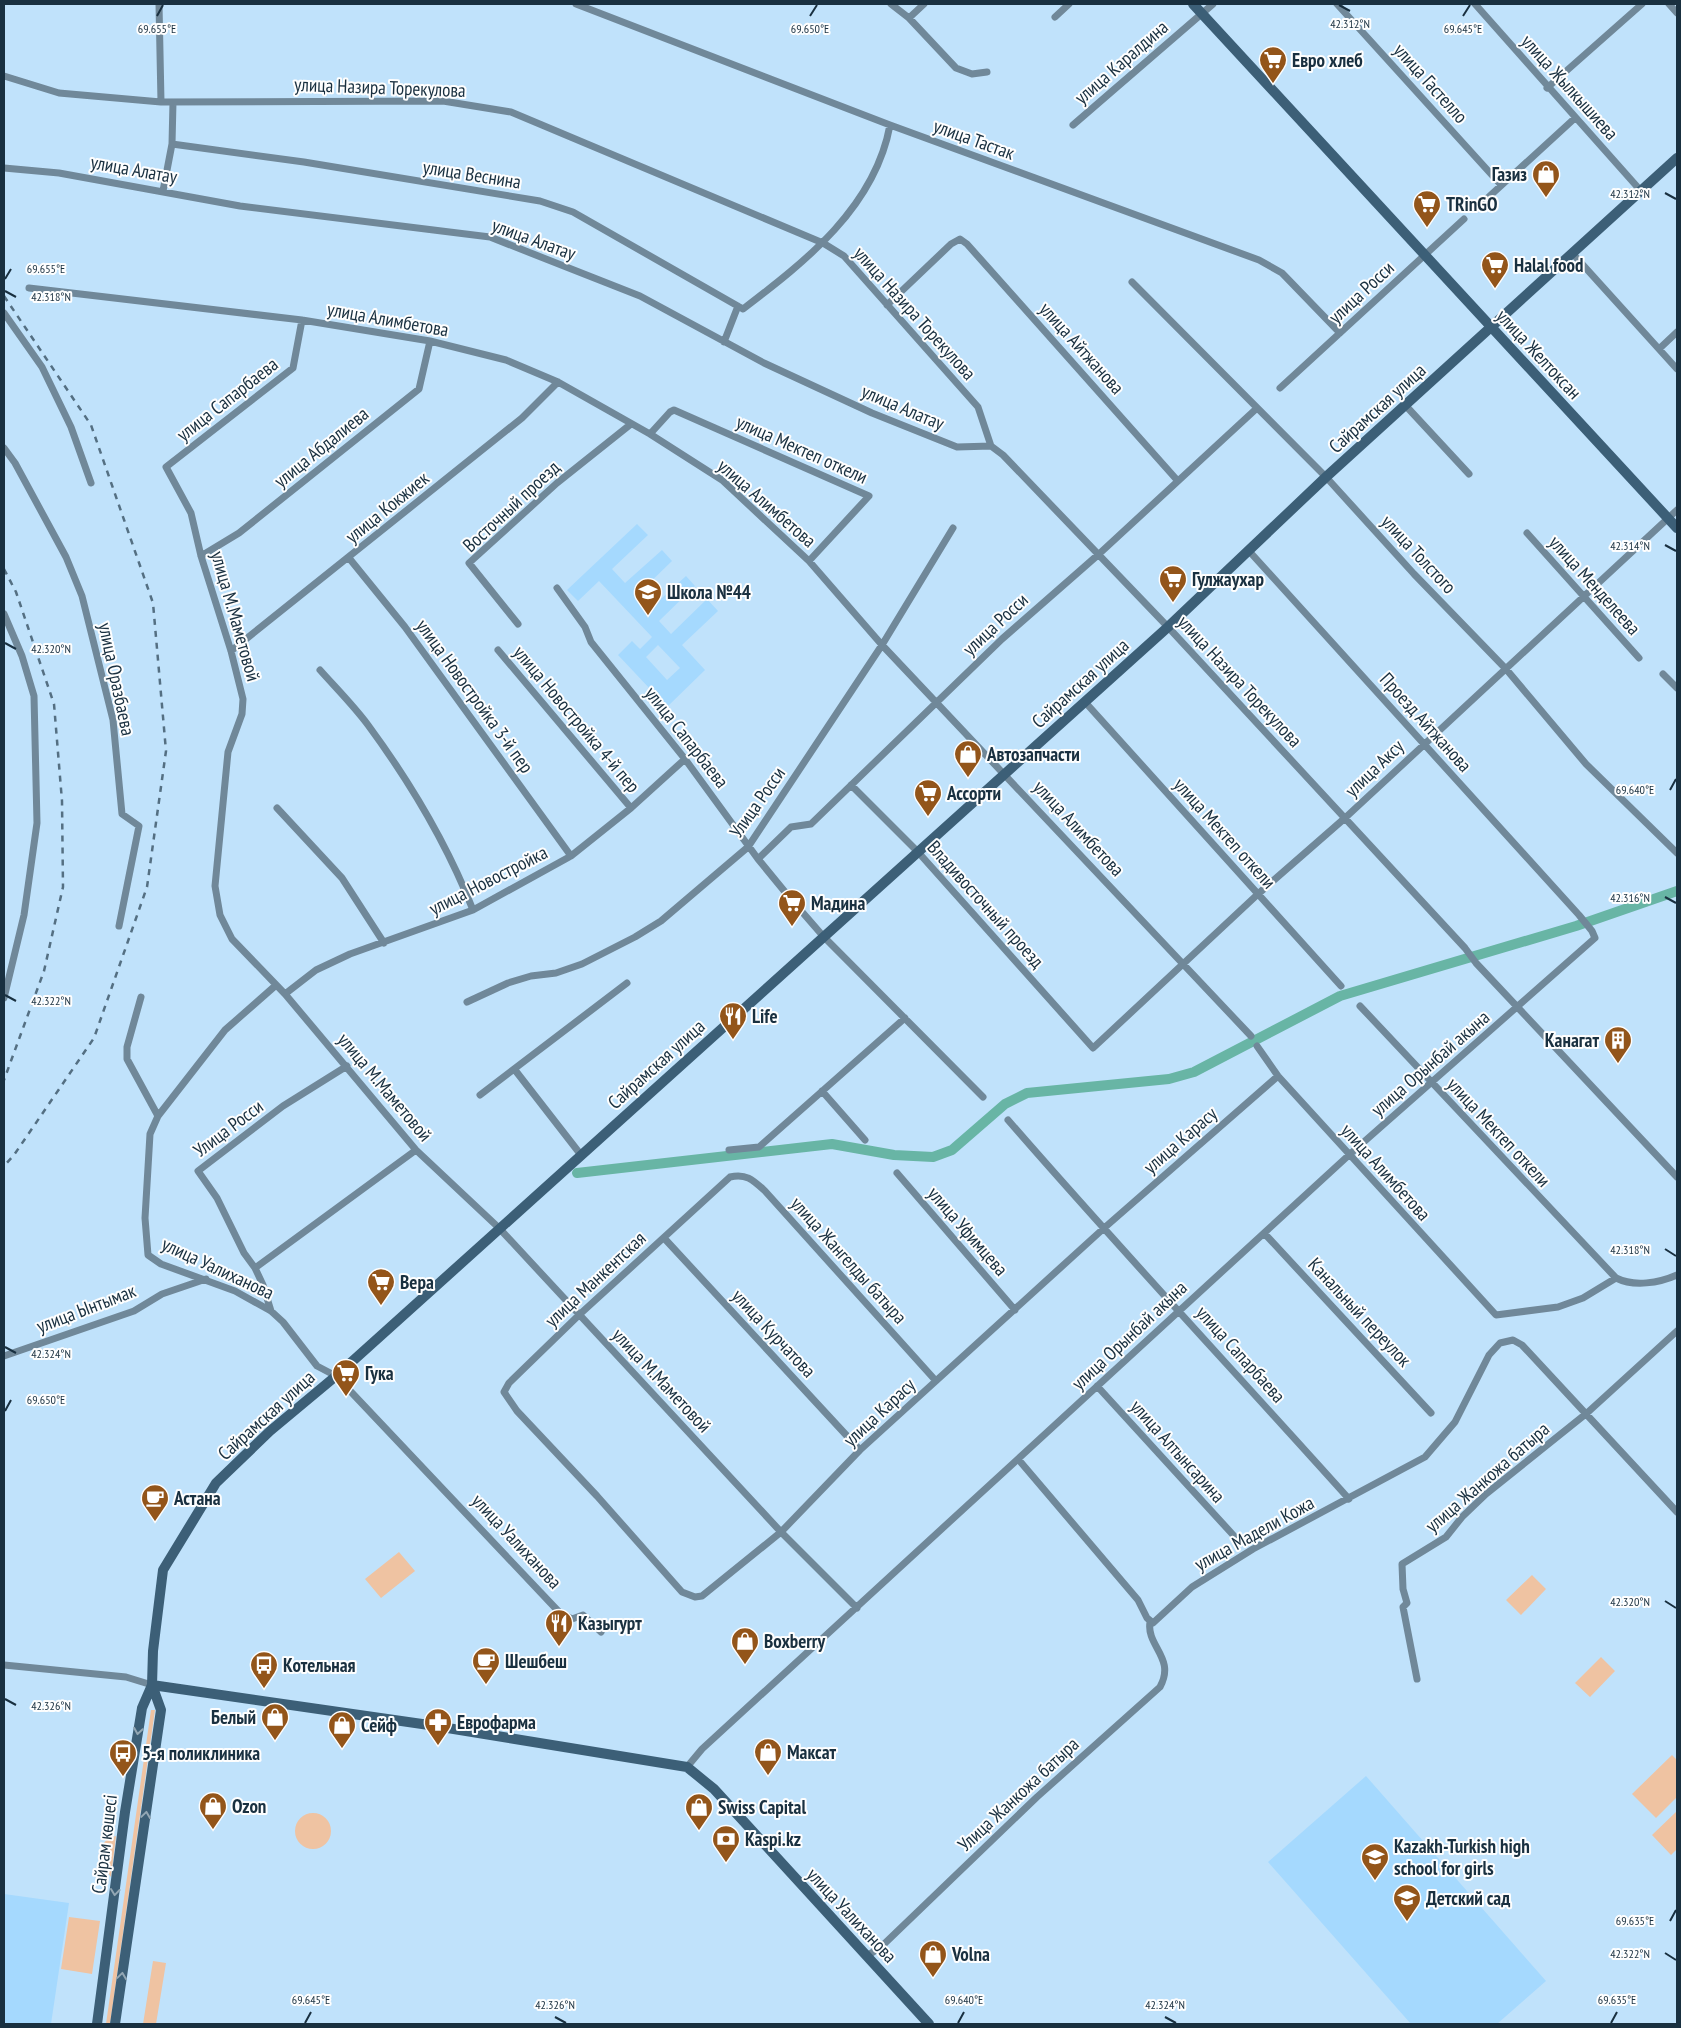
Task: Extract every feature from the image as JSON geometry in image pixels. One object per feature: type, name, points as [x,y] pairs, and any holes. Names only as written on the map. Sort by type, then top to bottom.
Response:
[{"type":"main road","name":"улица Желтоксан","points":[[1193,4],[1677,528]]},
{"type":"main road","name":"Сайрамская улица","points":[[152,1685],[153,1651],[164,1570],[216,1483],[270,1431],[336,1376],[1006,774],[1168,627],[1326,477],[1574,254],[1677,158]]},
{"type":"main road","name":"улица Уалиханова","points":[[152,1685],[430,1725],[687,1767],[714,1789],[929,2024]]},
{"type":"main road","name":"Сайрам көшесі","points":[[97,2024],[128,1793],[142,1708],[152,1685]]},
{"type":"main road","name":"Сайрам көшесі","points":[[115,2024],[161,1710],[152,1685]]},
{"type":"street","points":[[159,4],[160,102]]},
{"type":"street","name":"улица Тастак","points":[[576,4],[890,125],[1259,260],[1288,278],[1340,333]]},
{"type":"street","points":[[891,4],[909,18],[956,68],[972,74],[987,72]]},
{"type":"street","points":[[909,18],[924,4]]},
{"type":"street","points":[[1055,17],[1069,4]]},
{"type":"street","name":"улица Каралдина","points":[[1073,125],[1213,4]]},
{"type":"street","name":"улица Гастелло","points":[[1337,4],[1502,185]]},
{"type":"street","name":"улица Жылкышиева","points":[[1475,4],[1641,191]]},
{"type":"street","points":[[1548,88],[1642,4]]},
{"type":"street","points":[[1669,4],[1677,13]]},
{"type":"street","name":"улица Назира Торекулова","points":[[4,76],[59,93],[160,102],[443,101],[511,112],[823,243],[844,256],[978,407],[990,446],[1003,455],[1168,627],[1465,948],[1476,963],[1677,1177]]},
{"type":"street","points":[[164,191],[172,144],[173,102]]},
{"type":"street","points":[[1481,204],[1575,118]]},
{"type":"street","points":[[724,342],[741,307],[823,243],[852,208],[873,177],[887,142],[890,125]]},
{"type":"street","name":"улица Веснина","points":[[172,144],[304,162],[540,201],[573,212],[741,307]]},
{"type":"street","name":"улица Алатау","points":[[4,168],[60,173],[240,206],[490,237],[640,296],[764,363],[863,408],[957,447],[990,446]]},
{"type":"street","name":"улица Росси","points":[[1280,388],[1464,220]]},
{"type":"street","name":"улица Айтжанова","points":[[887,305],[951,244],[960,239],[967,244],[1177,480]]},
{"type":"street","points":[[1574,254],[1677,369]]},
{"type":"street","name":"улица Толстого","points":[[1132,282],[1256,410],[1326,477],[1414,574],[1506,669],[1586,764],[1677,853]]},
{"type":"street","name":"улица Алимбетова","points":[[29,288],[302,320],[430,341],[506,360],[558,382],[650,434],[722,480],[809,561],[882,644],[1251,1036]]},
{"type":"street","points":[[4,313],[42,366],[71,427],[91,483]]},
{"type":"street","name":"улица Сапарбаева","points":[[166,467],[293,368],[302,320]]},
{"type":"street","points":[[1659,349],[1677,332]]},
{"type":"street","name":"улица Абдалиева","points":[[201,556],[239,533],[419,389],[430,341]]},
{"type":"street","name":"улица Кокжиек","points":[[231,651],[522,418],[558,382]]},
{"type":"street","points":[[1406,406],[1469,474]]},
{"type":"street","name":"улица Мектеп откели","points":[[650,434],[674,410],[869,496],[809,561]]},
{"type":"street","name":"улица Росси","points":[[758,859],[791,827],[811,824],[1002,639],[1099,554],[1177,480],[1256,410]]},
{"type":"street","name":"Восточный проезд","points":[[518,624],[469,563],[557,483],[631,424]]},
{"type":"street","name":"улица Оразбаева","points":[[4,448],[15,463],[66,557],[82,596],[113,720],[122,814],[139,826],[119,926]]},
{"type":"street","name":"улица М.Маметовой","points":[[166,467],[192,513],[201,556],[231,651],[243,699],[242,714],[228,752],[215,886],[220,915],[232,939],[275,986],[285,994],[416,1150],[499,1228],[781,1532],[857,1608]]},
{"type":"street","name":"улица Аксу","points":[[1093,1048],[1258,894],[1345,818],[1423,743],[1506,669],[1677,510]]},
{"type":"street","name":"Улица Росси","points":[[467,1002],[508,983],[531,976],[556,973],[582,964],[636,937],[661,921],[748,847],[882,644],[953,528]]},
{"type":"street","name":"улица Менделеева","points":[[1527,533],[1639,658]]},
{"type":"street","name":"Проезд Айтжанова","points":[[1249,551],[1592,931]]},
{"type":"street","name":"улица Новостройка 3-й пер","points":[[349,558],[405,627],[571,856]]},
{"type":"street","name":"улица Сапарбаева","points":[[557,588],[585,626],[591,642],[685,759],[758,859],[824,936],[983,1097]]},
{"type":"street","points":[[4,614],[22,656],[34,696],[37,823],[24,915],[4,998]]},
{"type":"street","name":"улица Новостройка 4-й пер","points":[[498,650],[631,808]]},
{"type":"street","points":[[320,670],[367,724],[416,797],[461,879],[473,910]]},
{"type":"street","points":[[1663,674],[1677,688]]},
{"type":"street","name":"улица Мектеп откели","points":[[1085,702],[1341,986]]},
{"type":"street","name":"улица Новостройка","points":[[285,994],[316,970],[350,954],[473,910],[571,856],[631,808],[685,759]]},
{"type":"street","name":"Владивосточный проезд","points":[[851,785],[918,852],[1093,1048]]},
{"type":"street","points":[[277,808],[342,878],[384,943]]},
{"type":"street","name":"улица Орынбай акына","points":[[687,1767],[702,1749],[1348,1155],[1594,940],[1592,931]]},
{"type":"street","points":[[480,1095],[627,983]]},
{"type":"street","name":"улица Уалиханова","points":[[275,986],[225,1030],[158,1116],[150,1134],[145,1218],[146,1251],[151,1259],[235,1291],[271,1311],[283,1322],[317,1366],[336,1376],[560,1613],[572,1619],[583,1615],[601,1632]]},
{"type":"street","points":[[141,997],[127,1047],[127,1059],[158,1116]]},
{"type":"street","name":"улица Мектеп откели","points":[[1360,1006],[1616,1278]]},
{"type":"street","points":[[729,1150],[759,1148],[905,1018]]},
{"type":"street","name":"улица Алимбетова","points":[[1257,1046],[1278,1076],[1348,1155],[1496,1315],[1558,1307],[1584,1298],[1616,1278]]},
{"type":"street","name":"Улица Росси","points":[[271,1311],[263,1285],[244,1253],[217,1198],[198,1171],[283,1106],[347,1066]]},
{"type":"street","points":[[515,1070],[581,1155]]},
{"type":"street","name":"улица Карасу","points":[[516,1411],[598,1496],[682,1592],[695,1597],[702,1596],[781,1532],[860,1450],[1103,1230],[1278,1076]]},
{"type":"street","points":[[822,1091],[865,1140]]},
{"type":"street","name":"улица Сапарбаева","points":[[1008,1120],[1103,1230],[1180,1310],[1349,1499]]},
{"type":"street","points":[[254,1268],[416,1150]]},
{"type":"street","name":"улица Уфимцева","points":[[898,1173],[1015,1310]]},
{"type":"street","name":"улица Жангелды батыра","points":[[730,1177],[738,1175],[752,1179],[765,1191],[936,1381]]},
{"type":"street","name":"улица Манкентская","points":[[516,1411],[504,1392],[506,1387],[579,1315],[730,1177]]},
{"type":"street","name":"Канальный переулок","points":[[1264,1233],[1431,1413]]},
{"type":"street","name":"улица Курчатова","points":[[664,1238],[860,1450]]},
{"type":"street","points":[[1616,1278],[1626,1283],[1639,1283],[1668,1279],[1677,1275]]},
{"type":"street","name":"улица Ынтымак","points":[[4,1356],[134,1311],[162,1294],[206,1279]]},
{"type":"street","name":"улица Жанкожа батыра","points":[[1417,1679],[1404,1607],[1407,1603],[1403,1589],[1402,1564],[1446,1537],[1462,1517],[1486,1494],[1587,1413],[1677,1331]]},
{"type":"street","name":"улица Мадели Кожа","points":[[1150,1622],[1157,1620],[1192,1588],[1245,1554],[1425,1456],[1455,1422],[1489,1355],[1500,1343],[1513,1340],[1522,1345],[1587,1413]]},
{"type":"street","name":"улица Алтынсарина","points":[[1097,1386],[1235,1537]]},
{"type":"street","points":[[1587,1413],[1677,1512]]},
{"type":"street","points":[[1018,1459],[1138,1600],[1150,1622]]},
{"type":"street","name":"Улица Жанкожа батыра","points":[[866,1956],[882,1946],[1037,1797],[1160,1687],[1165,1678],[1166,1669],[1157,1645],[1149,1633],[1150,1622]]},
{"type":"street","points":[[4,1665],[126,1677],[152,1685]]},
{"type":"shaded area","name":"Школа №44","points":[[637,524],[648,535],[612,569],[625,583],[662,550],[672,561],[636,596],[649,610],[686,576],[695,586],[659,621],[671,634],[707,599],[718,611],[682,645],[705,670],[667,707],[618,655],[632,641],[640,649],[652,637],[599,581],[578,601],[567,590]],"holes":[[[658,645],[680,668],[667,680],[646,657]]]},
{"type":"shaded area","points":[[399,1552],[415,1571],[381,1598],[365,1579]]},
{"type":"shaded area","points":[[1532,1575],[1546,1589],[1521,1615],[1506,1600]]},
{"type":"shaded area","points":[[1601,1657],[1615,1671],[1590,1697],[1575,1683]]},
{"type":"shaded area","points":[[151,1710],[155,1710],[110,2024],[106,2024]]},
{"type":"shaded area","points":[[1672,1755],[1677,1760],[1677,1797],[1656,1818],[1632,1794]]},
{"type":"shaded area","name":"Детский сад","points":[[1366,1776],[1546,1981],[1497,2024],[1411,2024],[1268,1862]]},
{"type":"shaded area","points":[[1677,1811],[1677,1849],[1671,1855],[1652,1835]]},
{"type":"shaded area","points":[[313,1813],[325,1819],[331,1831],[325,1843],[313,1849],[301,1843],[295,1831],[301,1819]]},
{"type":"shaded area","points":[[116,1836],[111,1877],[98,1859],[103,1844],[108,1839]]},
{"type":"shaded area","points":[[4,1894],[69,1903],[51,2024],[4,2024]]},
{"type":"shaded area","points":[[69,1917],[100,1921],[92,1974],[61,1969]]},
{"type":"shaded area","points":[[153,1961],[166,1963],[156,2024],[143,2024]]},
{"type":"waterway","points":[[577,1173],[832,1144],[894,1155],[933,1157],[952,1150],[1005,1104],[1027,1093],[1169,1079],[1194,1072],[1340,996],[1576,926],[1677,891]]},
{"type":"railway","points":[[4,296],[91,425],[153,603],[166,751],[147,887],[94,1038],[14,1155],[4,1166]]},
{"type":"railway","points":[[4,569],[16,592],[54,704],[62,801],[63,887],[44,971],[4,1080]]},
{"type":"place","name":"Евро хлеб","points":[[1273,84]]},
{"type":"place","name":"Газиз","points":[[1546,198]]},
{"type":"place","name":"TRinGO","points":[[1427,228]]},
{"type":"place","name":"Halal food","points":[[1495,289]]},
{"type":"place","name":"Гулжаухар","points":[[1173,603]]},
{"type":"place","name":"Школа №44","points":[[648,616]]},
{"type":"place","name":"Автозапчасти","points":[[968,778]]},
{"type":"place","name":"Ассорти","points":[[928,817]]},
{"type":"place","name":"Мадина","points":[[792,927]]},
{"type":"place","name":"Life","points":[[733,1040]]},
{"type":"place","name":"Канагат","points":[[1618,1064]]},
{"type":"place","name":"Вера","points":[[381,1306]]},
{"type":"place","name":"Гука","points":[[346,1397]]},
{"type":"place","name":"Астана","points":[[155,1522]]},
{"type":"place","name":"Казыгурт","points":[[559,1647]]},
{"type":"place","name":"Boxberry","points":[[745,1665]]},
{"type":"place","name":"Шешбеш","points":[[486,1685]]},
{"type":"place","name":"Котельная","points":[[264,1689]]},
{"type":"place","name":"Белый","points":[[275,1741]]},
{"type":"place","name":"Еврофарма","points":[[438,1746]]},
{"type":"place","name":"Сейф","points":[[342,1749]]},
{"type":"place","name":"Максат","points":[[768,1776]]},
{"type":"place","name":"5-я поликлиника","points":[[123,1777]]},
{"type":"place","name":"Ozon","points":[[213,1830]]},
{"type":"place","name":"Swiss Capital","points":[[699,1831]]},
{"type":"place","name":"Kaspi.kz","points":[[726,1863]]},
{"type":"place","name":"Kazakh-Turkish high school for girls","points":[[1375,1881]]},
{"type":"place","name":"Детский сад","points":[[1407,1922]]},
{"type":"place","name":"Volna","points":[[933,1978]]}]
